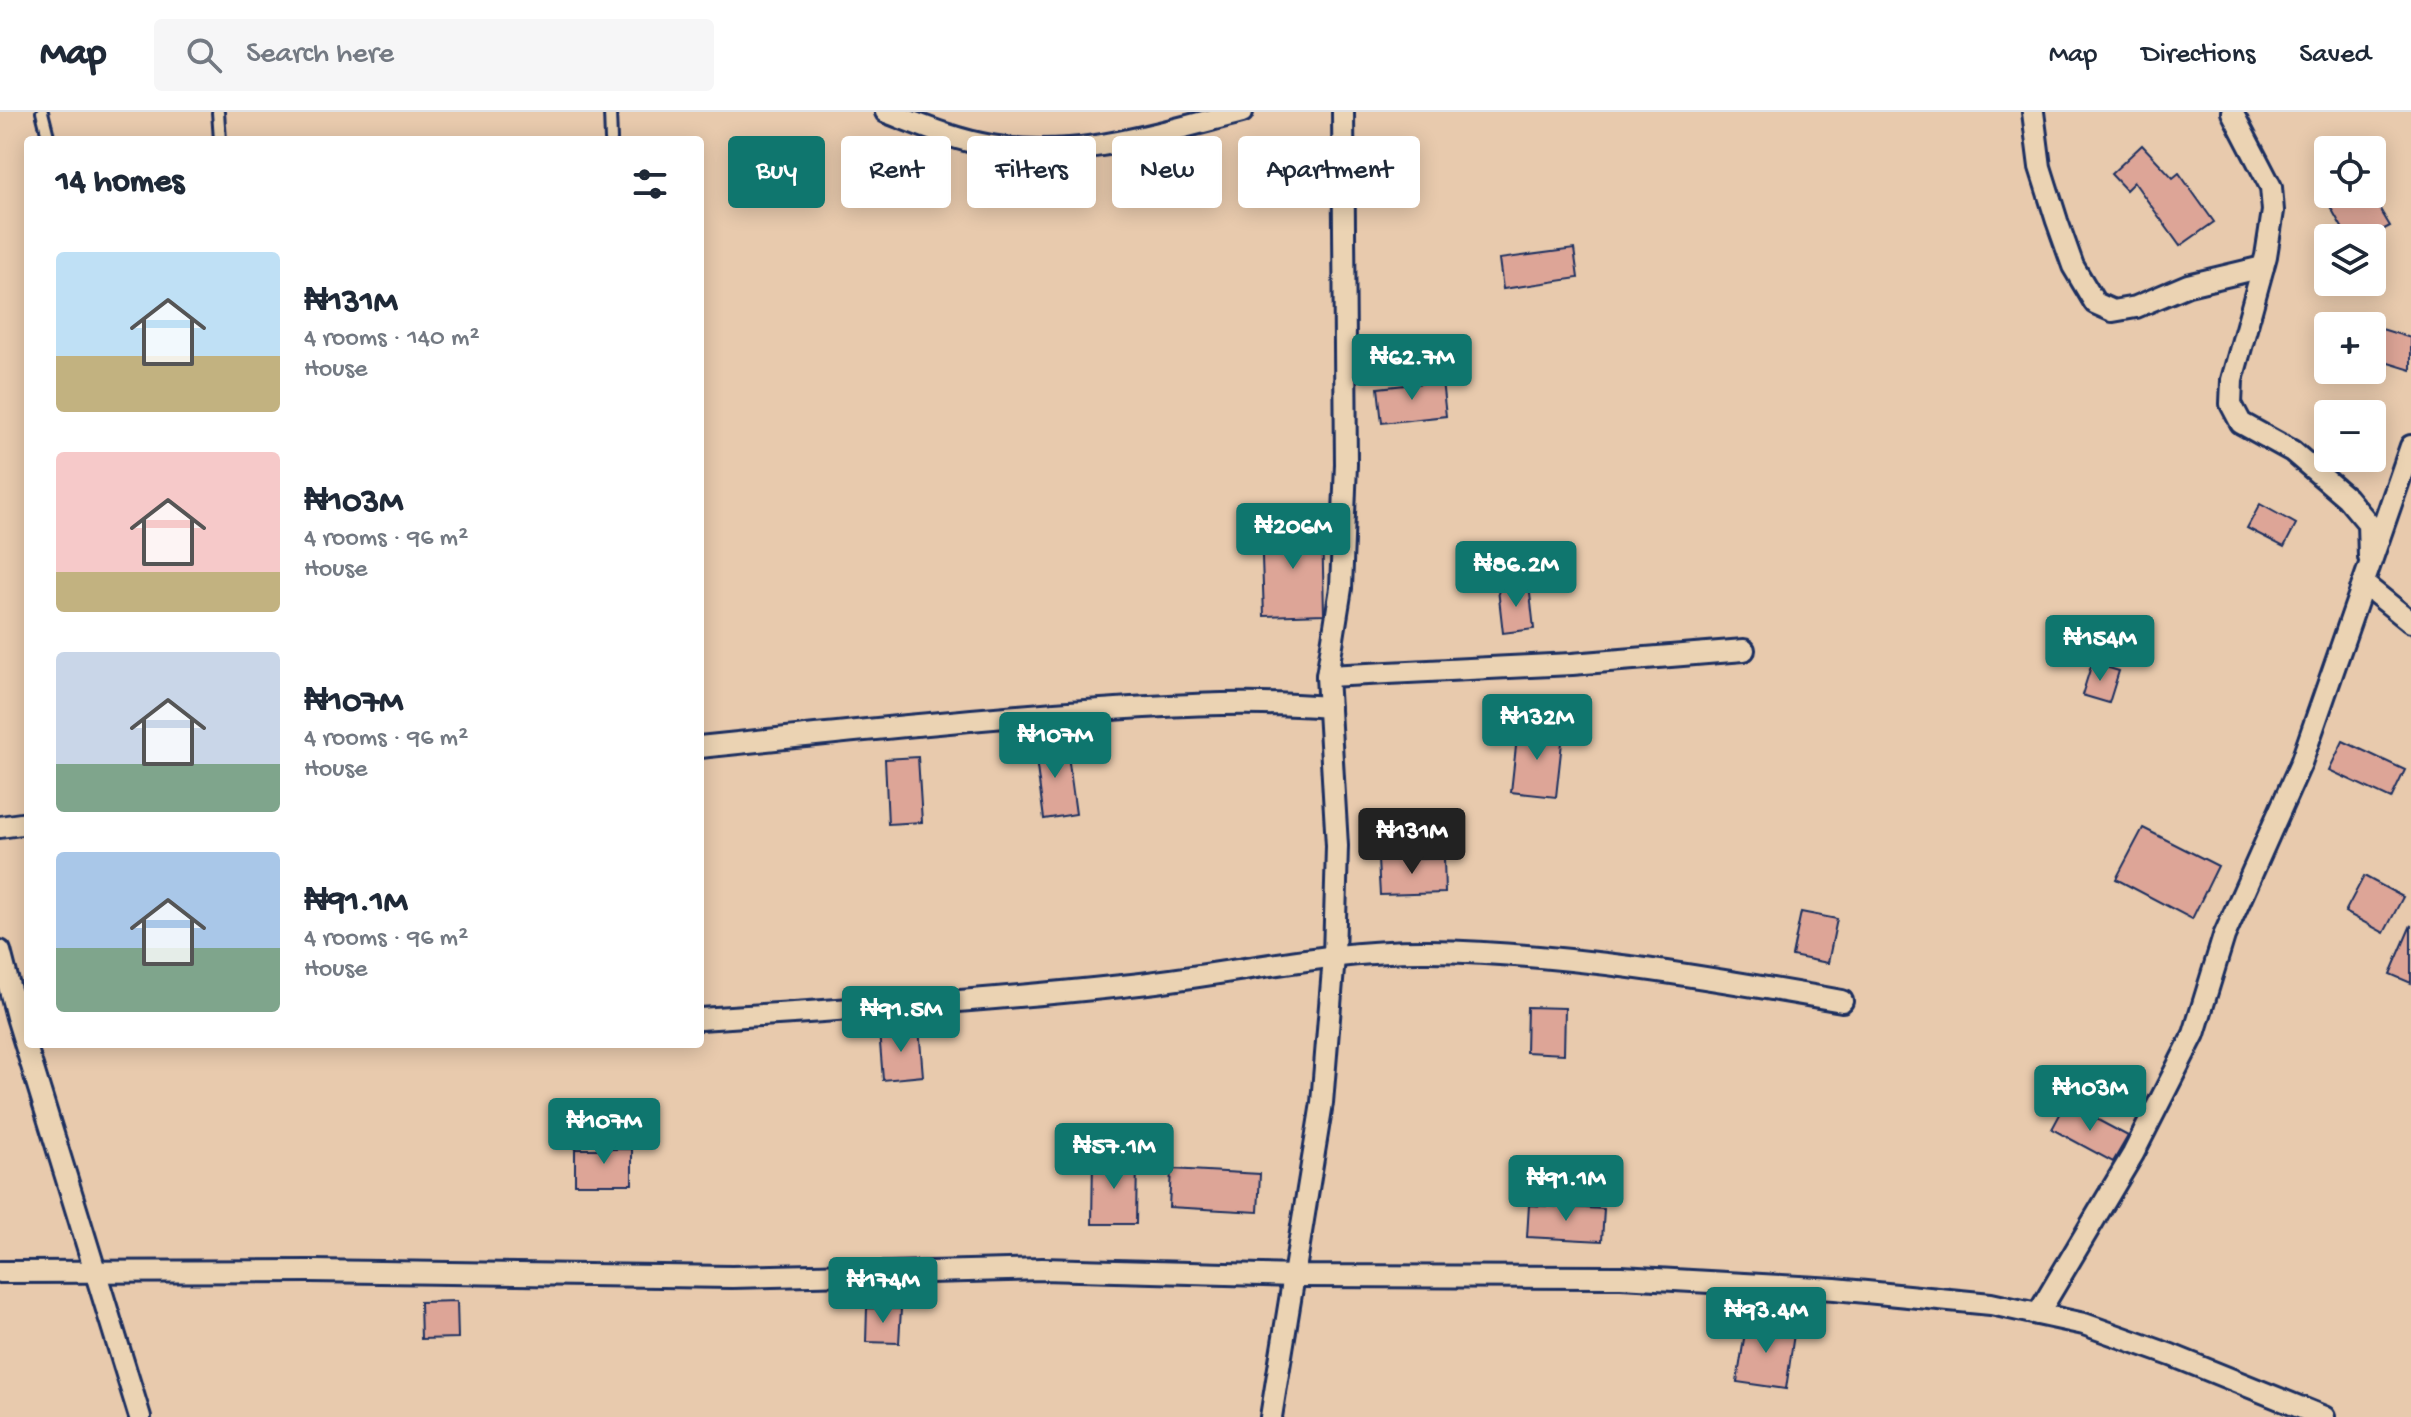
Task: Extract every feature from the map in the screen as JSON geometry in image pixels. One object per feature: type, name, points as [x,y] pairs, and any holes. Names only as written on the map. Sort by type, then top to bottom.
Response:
[{"type":"street","points":[[886,112],[940,132],[992,146],[1045,150],[1100,146],[1242,112]]},
{"type":"street","points":[[1271,1417],[1322,1103],[1334,957],[1337,846],[1327,676],[1341,588],[1346,464],[1343,112]]},
{"type":"street","points":[[2033,112],[2040,167],[2057,221],[2073,266],[2095,303],[2113,311],[2136,307],[2188,285],[2263,267]]},
{"type":"street","points":[[2232,112],[2271,187],[2273,211],[2263,267],[2232,380],[2231,404],[2241,423],[2292,451],[2378,520]]},
{"type":"street","points":[[2038,1314],[2133,1154],[2194,1034],[2224,936],[2301,763],[2367,577],[2378,520],[2411,446]]},
{"type":"street","points":[[2367,577],[2411,622]]},
{"type":"street","points":[[1327,676],[1572,664],[1744,650]]},
{"type":"street","points":[[704,747],[984,718],[1143,707],[1282,703],[1329,707]]},
{"type":"street","points":[[0,827],[24,824]]},
{"type":"street","points":[[0,951],[24,1047]]},
{"type":"street","points":[[704,1019],[1124,986],[1334,957],[1427,951],[1534,957],[1668,970],[1842,1001]]},
{"type":"street","points":[[24,1048],[140,1417]]},
{"type":"street","points":[[0,1272],[311,1271],[732,1277],[1042,1269],[1295,1276],[1621,1277],[1835,1289],[1991,1304],[2084,1324],[2324,1417]]},
{"type":"lane","points":[[42,112],[48,136]]},
{"type":"lane","points":[[218,112],[220,136]]},
{"type":"lane","points":[[610,112],[611,136]]},
{"type":"building","points":[[2142,145],[2173,178],[2179,173],[2214,222],[2180,246],[2134,182],[2126,190],[2111,174]]},
{"type":"building","points":[[2331,208],[2379,208],[2390,226],[2386,228],[2386,224],[2340,224]]},
{"type":"building","points":[[1574,249],[1578,278],[1503,289],[1499,259]]},
{"type":"building","points":[[2386,330],[2411,338],[2411,370],[2386,362]]},
{"type":"building","points":[[1442,381],[1446,416],[1382,423],[1378,388]]},
{"type":"building","points":[[2260,504],[2296,524],[2284,547],[2247,528]]},
{"type":"building","points":[[1322,525],[1324,614],[1264,616],[1261,528]]},
{"type":"building","points":[[1529,585],[1534,629],[1503,633],[1498,589]]},
{"type":"building","points":[[2092,663],[2119,671],[2109,703],[2082,695]]},
{"type":"building","points":[[1518,728],[1563,733],[1556,797],[1511,792]]},
{"type":"building","points":[[1066,741],[1076,814],[1044,819],[1034,745]]},
{"type":"building","points":[[2343,741],[2405,770],[2391,799],[2329,770]]},
{"type":"building","points":[[918,757],[922,822],[888,824],[885,759]]},
{"type":"building","points":[[2143,828],[2218,866],[2192,919],[2116,879]]},
{"type":"building","points":[[1444,858],[1445,893],[1380,895],[1378,860]]},
{"type":"building","points":[[2364,876],[2403,897],[2384,933],[2345,912]]},
{"type":"building","points":[[1801,912],[1837,919],[1828,963],[1792,956]]},
{"type":"building","points":[[2411,925],[2411,983],[2390,974]]},
{"type":"building","points":[[1527,1007],[1565,1008],[1564,1054],[1526,1052]]},
{"type":"building","points":[[919,1028],[923,1076],[883,1080],[879,1031]]},
{"type":"building","points":[[2066,1103],[2128,1136],[2113,1162],[2052,1129]]},
{"type":"building","points":[[575,1149],[632,1149],[632,1184],[575,1184]]},
{"type":"building","points":[[1093,1158],[1137,1158],[1136,1224],[1092,1224]]},
{"type":"building","points":[[1171,1169],[1260,1174],[1258,1212],[1169,1207]]},
{"type":"building","points":[[1529,1205],[1604,1209],[1602,1241],[1527,1237]]},
{"type":"building","points":[[457,1301],[458,1338],[421,1339],[420,1302]]},
{"type":"building","points":[[867,1308],[901,1309],[899,1343],[866,1342]]},
{"type":"building","points":[[1747,1320],[1795,1327],[1786,1389],[1737,1382]]}]
